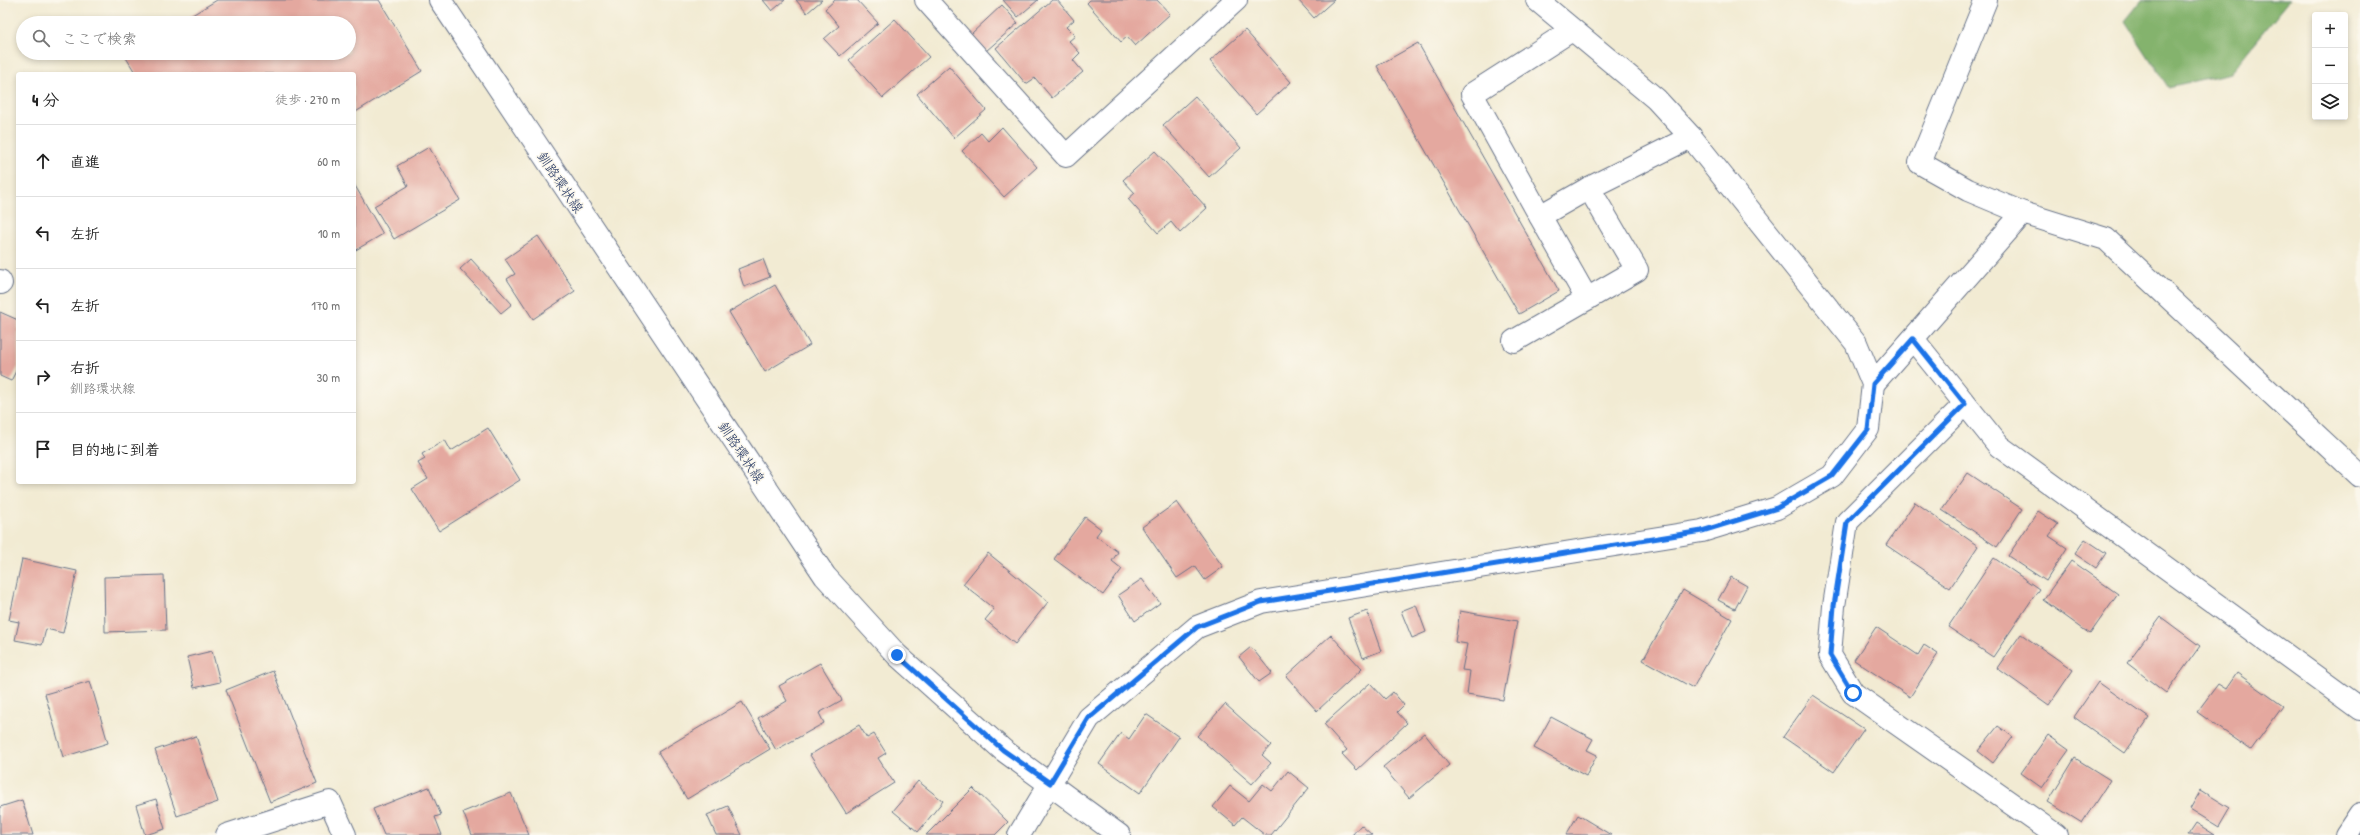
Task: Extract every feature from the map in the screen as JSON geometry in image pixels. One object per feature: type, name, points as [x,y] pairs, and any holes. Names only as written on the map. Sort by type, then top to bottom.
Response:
[{"type":"street","name":"釧路環状線","points":[[440,0],[825,576],[897,655],[1003,750],[1050,783],[1091,816],[1119,835]]},
{"type":"street","points":[[926,0],[1066,156],[1236,0]]},
{"type":"street","points":[[1019,835],[1089,718],[1197,627],[1261,602],[1702,531],[1777,508],[1832,476],[1868,430],[1873,384],[1856,343],[1690,137],[1656,99],[1537,0]]},
{"type":"street","points":[[1986,0],[1920,163],[1968,190],[2023,213],[2106,239],[2360,476]]},
{"type":"street","points":[[1572,30],[1472,94],[1587,299]]},
{"type":"street","points":[[1540,216],[1588,188],[1690,137]]},
{"type":"street","points":[[1514,341],[1637,270],[1588,188]]},
{"type":"street","points":[[1873,384],[2023,213]]},
{"type":"street","points":[[1913,339],[1999,446],[2360,709]]},
{"type":"street","points":[[1965,404],[1847,522],[1834,606],[1830,655],[1853,693],[2056,835]]},
{"type":"street","points":[[227,835],[330,802],[344,835]]},
{"type":"street","points":[[2346,835],[2360,814]]},
{"type":"green space","points":[[2142,0],[2290,0],[2230,73],[2168,87],[2125,21]]},
{"type":"building","points":[[217,0],[379,0],[422,71],[356,112],[356,72],[135,72],[127,60],[356,60],[356,16],[191,16]]},
{"type":"building","points":[[763,0],[785,0],[772,11]]},
{"type":"building","points":[[796,0],[822,0],[807,13]]},
{"type":"building","points":[[835,0],[857,0],[878,23],[840,56],[824,39],[839,26],[825,9]]},
{"type":"building","points":[[1003,0],[1038,0],[1018,17]]},
{"type":"building","points":[[1052,0],[1057,0],[1074,20],[1066,27],[1075,36],[1069,41],[1080,53],[1073,60],[1083,72],[1052,98],[1035,78],[1026,84],[996,48]]},
{"type":"building","points":[[1090,0],[1157,0],[1170,14],[1135,46],[1127,37],[1121,42],[1087,3]]},
{"type":"building","points":[[1298,0],[1334,0],[1314,18]]},
{"type":"building","points":[[1002,5],[1018,23],[986,51],[971,34]]},
{"type":"building","points":[[895,19],[929,57],[883,98],[849,60]]},
{"type":"building","points":[[1245,30],[1291,82],[1256,114],[1210,61]]},
{"type":"building","points":[[1418,43],[1559,291],[1519,314],[1377,66]]},
{"type":"building","points":[[949,66],[986,110],[954,138],[917,94]]},
{"type":"building","points":[[1195,96],[1241,148],[1209,177],[1163,125]]},
{"type":"building","points":[[1002,127],[1037,167],[1004,197],[962,151],[981,133],[988,141]]},
{"type":"building","points":[[429,147],[460,200],[394,239],[374,206],[408,186],[397,166]]},
{"type":"building","points":[[1155,151],[1207,208],[1180,233],[1171,222],[1158,233],[1128,199],[1135,193],[1123,180]]},
{"type":"building","points":[[356,187],[383,234],[356,250]]},
{"type":"building","points":[[538,236],[575,291],[533,319],[507,279],[515,274],[505,259]]},
{"type":"building","points":[[471,259],[512,304],[501,313],[460,269]]},
{"type":"building","points":[[763,259],[770,277],[744,287],[738,269]]},
{"type":"building","points":[[775,285],[810,345],[765,372],[729,312]]},
{"type":"building","points":[[0,312],[16,319],[16,371],[11,381],[0,376]]},
{"type":"building","points":[[488,428],[520,480],[439,531],[412,489],[428,479],[418,463],[425,459],[422,454],[445,440],[451,451]]},
{"type":"building","points":[[1968,473],[2022,509],[1997,547],[1942,510]]},
{"type":"building","points":[[1177,502],[1223,567],[1205,580],[1195,566],[1177,578],[1142,527]]},
{"type":"building","points":[[1915,502],[1978,546],[1950,588],[1886,545]]},
{"type":"building","points":[[2038,511],[2058,524],[2049,536],[2067,548],[2046,581],[2008,556]]},
{"type":"building","points":[[1085,517],[1101,529],[1096,536],[1118,552],[1112,561],[1122,569],[1103,595],[1054,559]]},
{"type":"building","points":[[2085,539],[2106,553],[2096,568],[2075,554]]},
{"type":"building","points":[[988,553],[1048,602],[1015,644],[985,620],[994,609],[963,584]]},
{"type":"building","points":[[1994,558],[2039,589],[1993,657],[1948,627]]},
{"type":"building","points":[[22,559],[77,571],[63,633],[46,629],[42,645],[15,640],[19,622],[9,620]]},
{"type":"building","points":[[2071,561],[2118,594],[2090,634],[2043,600]]},
{"type":"building","points":[[164,575],[166,630],[105,632],[104,577]]},
{"type":"building","points":[[1731,577],[1747,586],[1735,609],[1718,600]]},
{"type":"building","points":[[1142,579],[1160,603],[1135,621],[1118,595]]},
{"type":"building","points":[[1683,590],[1732,619],[1693,688],[1643,660]]},
{"type":"building","points":[[1416,605],[1426,632],[1412,638],[1401,611]]},
{"type":"building","points":[[1367,611],[1381,651],[1363,658],[1348,618]]},
{"type":"building","points":[[1460,611],[1517,621],[1503,700],[1467,694],[1470,671],[1462,670],[1467,644],[1455,642]]},
{"type":"building","points":[[2161,617],[2200,646],[2166,693],[2127,663]]},
{"type":"building","points":[[1876,627],[1918,655],[1924,645],[1938,654],[1910,697],[1854,660]]},
{"type":"building","points":[[2021,634],[2073,670],[2049,705],[1997,668]]},
{"type":"building","points":[[1331,635],[1362,669],[1317,711],[1286,676]]},
{"type":"building","points":[[1251,647],[1272,673],[1259,682],[1239,657]]},
{"type":"building","points":[[212,651],[220,682],[194,688],[187,657]]},
{"type":"building","points":[[820,663],[842,700],[819,713],[824,723],[776,750],[758,718],[787,701],[779,686]]},
{"type":"building","points":[[273,671],[317,783],[270,802],[226,690]]},
{"type":"building","points":[[2237,673],[2283,706],[2251,750],[2197,712],[2218,684],[2226,689]]},
{"type":"building","points":[[90,681],[108,743],[63,757],[45,694]]},
{"type":"building","points":[[2098,682],[2149,718],[2125,753],[2074,717]]},
{"type":"building","points":[[1370,683],[1385,699],[1393,692],[1404,705],[1397,712],[1407,723],[1357,770],[1342,754],[1347,750],[1324,724]]},
{"type":"building","points":[[1813,695],[1864,729],[1834,772],[1783,737]]},
{"type":"building","points":[[742,702],[770,749],[687,799],[658,752]]},
{"type":"building","points":[[1225,704],[1271,745],[1262,755],[1271,763],[1252,784],[1197,736]]},
{"type":"building","points":[[1146,714],[1179,737],[1140,793],[1099,764],[1121,733],[1129,739]]},
{"type":"building","points":[[1551,717],[1593,739],[1587,750],[1597,755],[1586,776],[1534,748]]},
{"type":"building","points":[[859,725],[867,738],[874,734],[886,753],[878,758],[894,783],[846,813],[810,755]]},
{"type":"building","points":[[1998,726],[2013,737],[1993,763],[1978,751]]},
{"type":"building","points":[[1424,733],[1449,765],[1409,798],[1383,767]]},
{"type":"building","points":[[2048,735],[2069,750],[2042,788],[2021,773]]},
{"type":"building","points":[[196,736],[218,802],[177,816],[155,750]]},
{"type":"building","points":[[2075,758],[2110,780],[2082,823],[2048,802]]},
{"type":"building","points":[[1288,771],[1309,788],[1271,835],[1265,835],[1242,817],[1235,825],[1213,807],[1230,786],[1249,801],[1263,784],[1272,791]]},
{"type":"building","points":[[918,781],[943,801],[918,832],[893,811]]},
{"type":"building","points":[[429,787],[441,815],[435,817],[442,835],[384,835],[373,809]]},
{"type":"building","points":[[973,788],[1008,822],[995,835],[926,835]]},
{"type":"building","points":[[2201,790],[2230,808],[2219,827],[2190,809]]},
{"type":"building","points":[[511,793],[529,835],[472,835],[463,812]]},
{"type":"building","points":[[156,799],[165,829],[145,835],[136,805]]},
{"type":"building","points":[[22,800],[33,835],[0,835],[0,807]]},
{"type":"building","points":[[728,806],[742,835],[716,835],[707,815]]},
{"type":"building","points":[[1578,815],[1611,835],[1566,835]]},
{"type":"building","points":[[2196,823],[2215,835],[2188,835]]},
{"type":"building","points":[[1361,825],[1372,835],[1352,835]]},
{"type":"route","points":[[897,655],[1003,750],[1050,783],[1089,718],[1197,627],[1261,602],[1702,531],[1777,508],[1832,476],[1868,430],[1873,384],[1913,339],[1965,404],[1847,522],[1834,606],[1830,655],[1853,693]]}]
